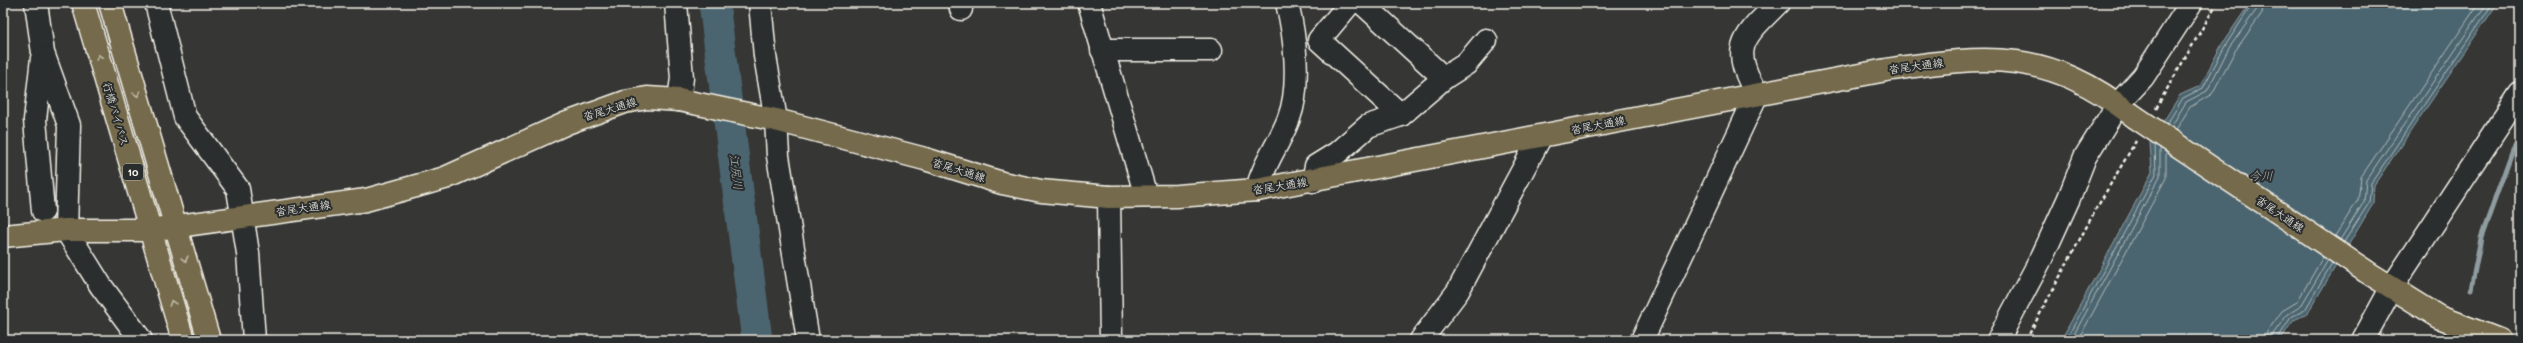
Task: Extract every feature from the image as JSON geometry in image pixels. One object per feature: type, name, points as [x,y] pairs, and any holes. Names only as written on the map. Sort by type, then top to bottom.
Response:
[{"type":"main road","name":"行橋バイパス","points":[[84,3],[149,230],[183,340]]},
{"type":"main road","name":"10","points":[[110,3],[209,340]]},
{"type":"main road","name":"沓尾大通線","points":[[3,236],[66,230],[149,230],[366,200],[445,178],[567,123],[625,102],[647,98],[679,100],[776,120],[925,159],[1002,183],[1041,191],[1109,197],[1146,196],[1257,190],[1313,181],[1886,70],[1956,60],[1997,58],[2056,70],[2086,83],[2118,104],[2144,115],[2367,272],[2465,335],[2499,340]]},
{"type":"street","points":[[36,3],[43,54],[69,125],[66,230],[101,286],[137,338]]},
{"type":"street","points":[[156,3],[185,117],[238,189],[244,216],[254,340]]},
{"type":"street","points":[[676,3],[682,78],[679,100]]},
{"type":"street","points":[[760,3],[765,56],[776,120],[778,156],[808,340]]},
{"type":"street","points":[[1089,3],[1146,196]]},
{"type":"street","points":[[1257,190],[1261,174],[1290,117],[1296,64],[1287,3]]},
{"type":"street","points":[[1350,3],[1319,40],[1401,115]]},
{"type":"street","points":[[1362,3],[1444,78]]},
{"type":"street","points":[[1642,340],[1758,94],[1746,75],[1742,61],[1743,46],[1751,30],[1778,3]]},
{"type":"street","points":[[1998,340],[2057,224],[2085,157],[2118,104],[2143,77],[2191,3]]},
{"type":"street","points":[[1313,181],[1316,166],[1337,153],[1368,126],[1401,115],[1444,78],[1466,64],[1486,40]]},
{"type":"street","points":[[1102,50],[1211,50]]},
{"type":"street","points":[[43,54],[35,120],[43,211]]},
{"type":"street","points":[[2364,340],[2392,287],[2520,93]]},
{"type":"street","points":[[35,120],[69,125]]},
{"type":"street","points":[[1421,340],[1458,290],[1541,136]]},
{"type":"street","points":[[1109,197],[1111,340]]},
{"type":"path","points":[[2144,115],[2217,3]]},
{"type":"path","points":[[2026,340],[2096,208],[2136,140]]},
{"type":"water","name":"今川","points":[[2250,3],[2501,3],[2495,7],[2374,185],[2373,204],[2307,314],[2294,320],[2280,340],[2061,340],[2152,172],[2150,143],[2180,95],[2200,86],[2222,44]]},
{"type":"waterway","name":"江尻川","points":[[714,3],[757,340]]},
{"type":"waterway","points":[[2471,289],[2481,238],[2513,149],[2520,138]]}]
